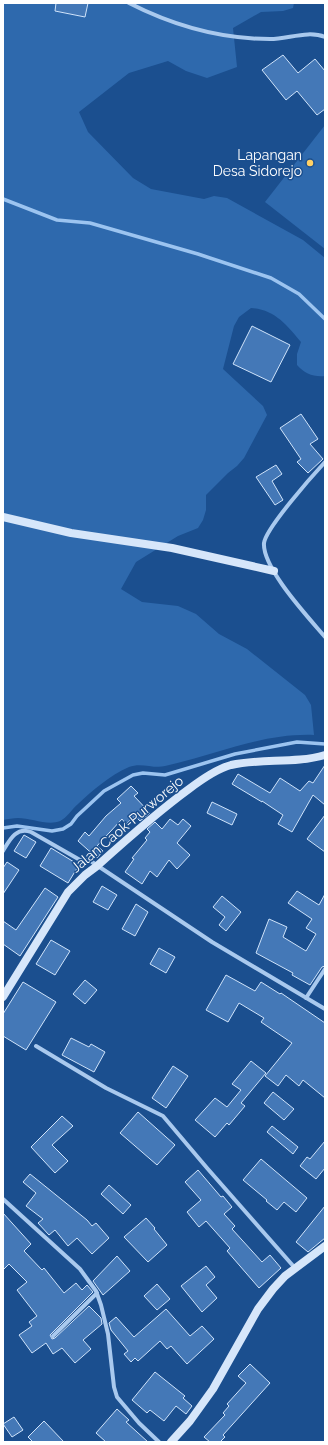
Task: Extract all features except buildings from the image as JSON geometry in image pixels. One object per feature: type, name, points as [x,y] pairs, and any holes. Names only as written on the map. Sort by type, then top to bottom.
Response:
[{"type":"street","points":[[128,3],[170,21],[215,34],[243,38],[272,39],[307,34],[325,37]]},
{"type":"street","points":[[325,462],[284,511],[264,542],[274,571],[284,588],[325,637]]},
{"type":"street","points":[[3,517],[71,533],[172,548],[274,571]]},
{"type":"street","name":"Jalan Caok-Purworejo","points":[[3,997],[68,892],[85,875],[170,802],[214,773],[229,766],[267,760],[290,761],[310,759],[325,755]]},
{"type":"street","points":[[3,851],[14,835],[24,830],[28,830],[80,860],[89,860],[212,942],[325,1008]]},
{"type":"street","points":[[306,998],[325,969]]},
{"type":"street","points":[[36,1046],[106,1088],[163,1116],[296,1268]]},
{"type":"street","points":[[3,1199],[80,1269],[97,1293],[108,1334],[114,1388],[117,1396],[139,1423],[159,1442]]},
{"type":"street","points":[[170,1442],[190,1421],[213,1388],[258,1309],[273,1289],[296,1268],[325,1246]]},
{"type":"street","points":[[53,1336],[97,1293]]},
{"type":"shaded area","points":[[3,3],[294,3],[293,8],[283,11],[261,12],[233,28],[237,67],[207,78],[186,71],[168,61],[129,73],[79,112],[88,132],[133,178],[151,189],[204,199],[214,196],[227,198],[303,240],[325,258],[325,376],[310,374],[303,371],[297,365],[297,354],[301,342],[279,319],[267,311],[251,308],[239,317],[234,326],[223,369],[263,406],[267,415],[244,458],[206,495],[206,510],[203,520],[198,528],[178,536],[136,562],[121,589],[142,602],[178,606],[196,614],[219,634],[247,649],[305,695],[311,705],[314,735],[276,737],[161,767],[138,765],[129,767],[102,784],[76,806],[63,820],[50,823],[23,818],[3,820]]},
{"type":"shaded area","name":"Lapangan Desa Sidorejo","points":[[325,125],[325,249],[265,202]]},
{"type":"waterway","points":[[3,199],[57,220],[90,223],[198,254],[271,278],[299,294],[325,319]]},
{"type":"waterway","points":[[3,828],[17,826],[52,831],[63,829],[71,824],[77,816],[104,791],[133,775],[143,773],[165,775],[235,754],[297,742],[325,744]]},
{"type":"place","name":"Lapangan Desa Sidorejo","points":[[310,163]]}]
